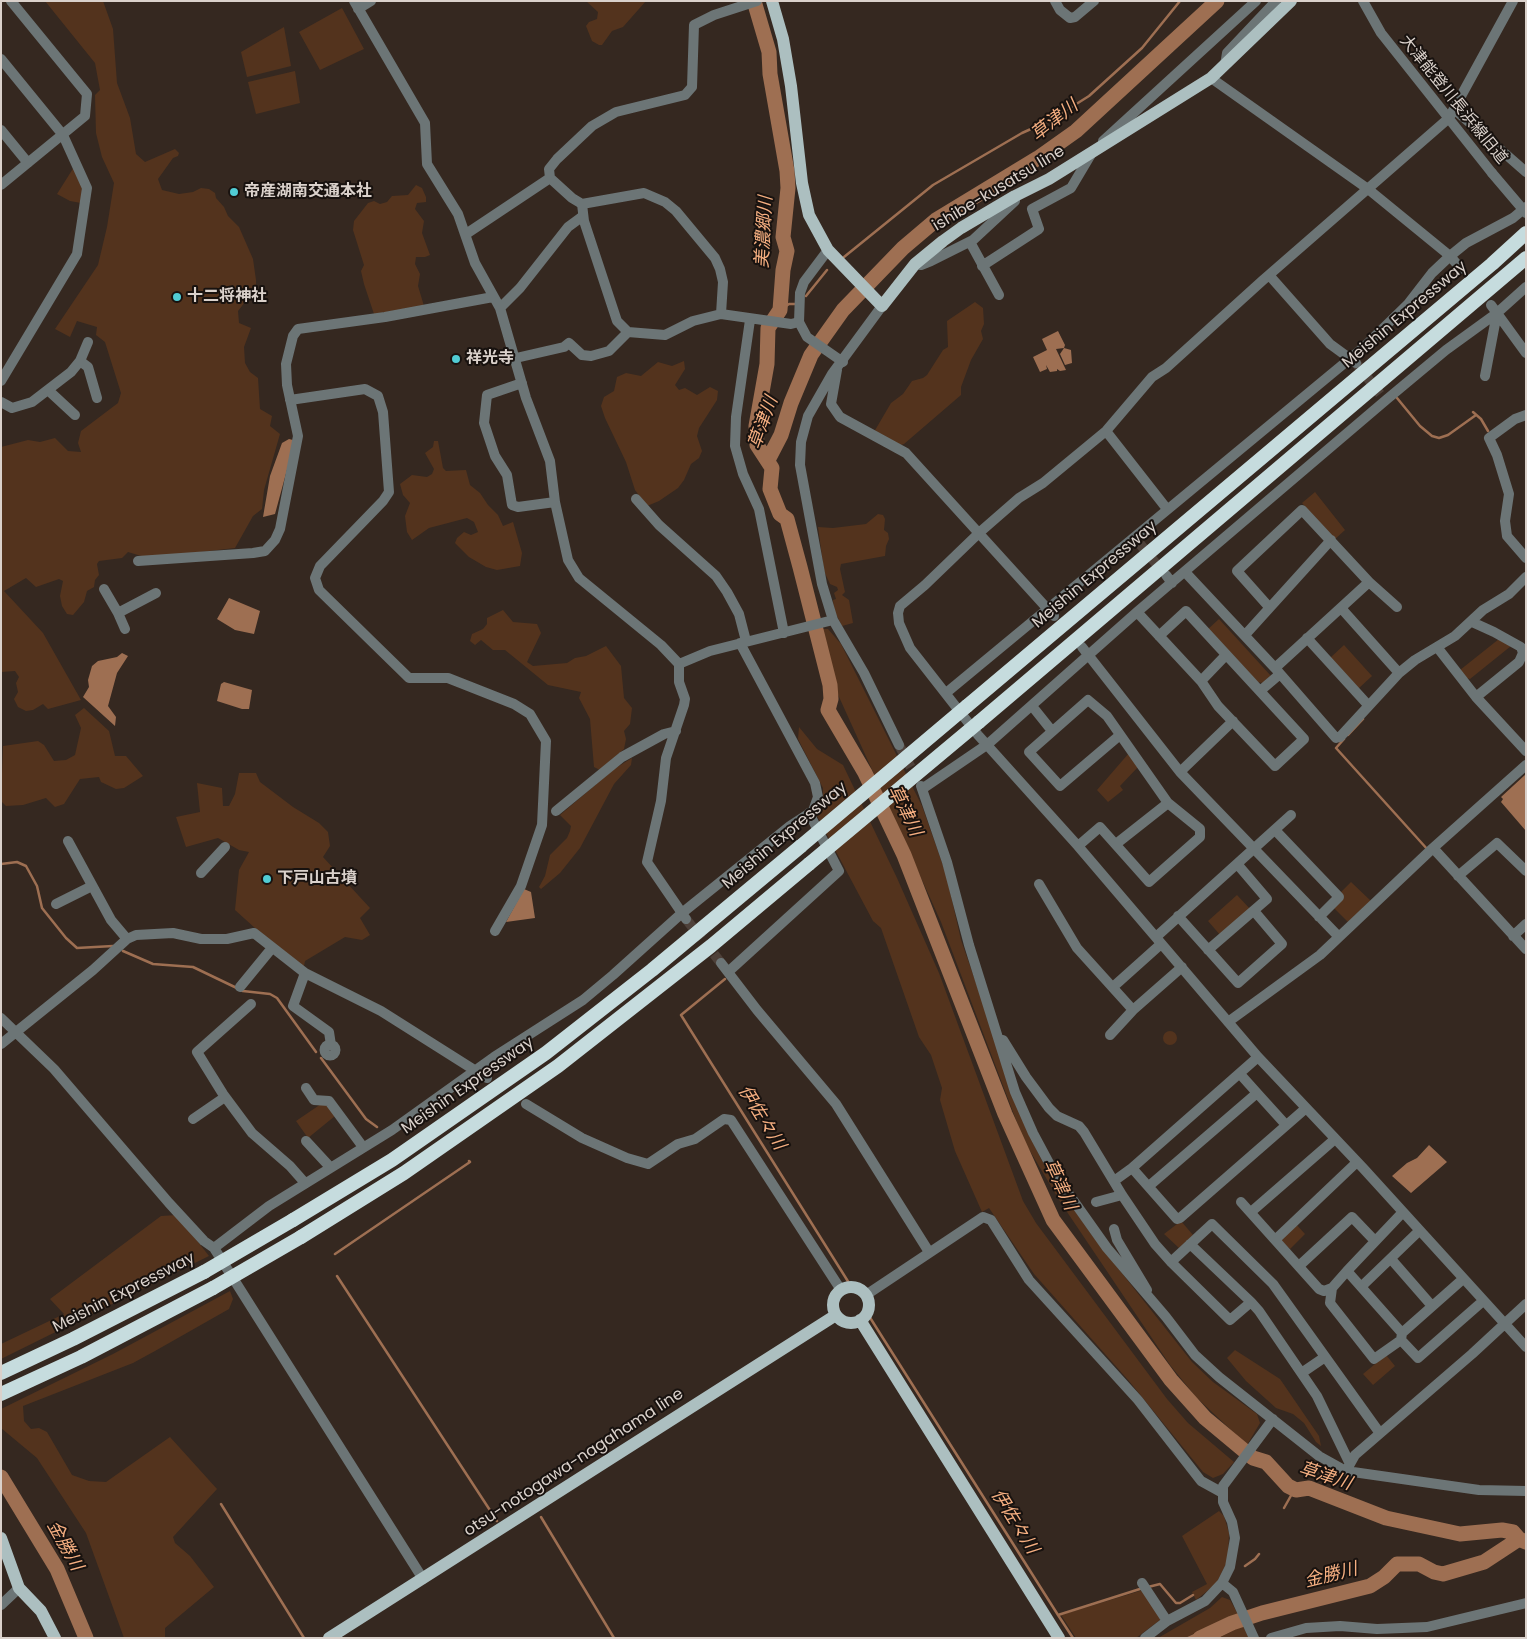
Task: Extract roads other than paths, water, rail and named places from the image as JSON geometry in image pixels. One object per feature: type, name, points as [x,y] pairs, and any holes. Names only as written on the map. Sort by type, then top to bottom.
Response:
[{"type":"highway","name":"Meishin Expressway","points":[[1,1373],[73,1339],[204,1272],[293,1220],[423,1139],[546,1053],[660,963],[801,846],[1476,278],[1526,233]]},
{"type":"highway","points":[[1,1394],[81,1357],[213,1288],[301,1237],[404,1173],[558,1066],[711,946],[980,722],[1526,258]]},
{"type":"main road","points":[[772,1],[783,40],[791,86],[805,202],[814,227],[828,250],[882,306]]},
{"type":"main road","name":"ishibe-kusatsu line","points":[[882,306],[915,264],[960,228],[1015,196],[1049,179],[1211,78],[1291,1]]},
{"type":"main road","points":[[846,1287],[857,1288],[866,1295],[867,1312],[860,1320],[844,1321],[836,1314],[834,1298],[841,1290],[846,1287]]},
{"type":"main road","name":"otsu-notogawa-nagahama line","points":[[329,1638],[836,1314]]},
{"type":"main road","points":[[860,1320],[1059,1638]]},
{"type":"main road","points":[[1,1538],[19,1588],[41,1611],[55,1638]]},
{"type":"street","points":[[1,185],[85,116],[87,94],[11,1]]},
{"type":"street","points":[[371,1],[356,5],[425,123],[427,164],[458,214],[475,263],[500,308],[522,384],[550,462],[555,502],[568,560],[579,578],[661,645],[679,664],[679,682],[685,699],[666,758],[661,801],[647,862],[684,916]]},
{"type":"street","points":[[722,314],[720,269],[706,247],[665,202],[644,193],[634,193],[582,204],[572,198],[550,178],[549,170],[557,159],[592,126],[616,112],[645,103],[678,98],[689,92],[692,87],[694,25],[698,21],[757,1]]},
{"type":"street","points":[[1055,1],[1060,10],[1070,18],[1076,17],[1094,1]]},
{"type":"street","points":[[982,266],[1039,229],[1032,209],[1071,188],[1092,152],[1256,1]]},
{"type":"street","points":[[1225,65],[1227,53],[1276,1]]},
{"type":"street","points":[[1513,1],[1451,113],[1166,368],[1152,377],[1106,431],[1043,483],[1019,498],[980,532],[926,585],[900,606],[898,613],[899,624],[910,648],[978,735],[1078,846],[1258,1057],[1526,1347]]},
{"type":"street","name":"大津能登川長浜線旧道","points":[[1364,2],[1380,33],[1451,113],[1492,173],[1526,213]]},
{"type":"street","points":[[1,59],[63,135],[87,188],[77,254],[1,381]]},
{"type":"street","points":[[1211,78],[1368,189],[1450,256],[1461,269]]},
{"type":"street","points":[[1451,113],[1526,172]]},
{"type":"street","points":[[1,130],[28,163]]},
{"type":"street","points":[[466,234],[550,178]]},
{"type":"street","points":[[915,264],[931,261],[970,242],[1015,201],[1015,196]]},
{"type":"street","points":[[582,204],[583,216],[617,321],[628,332],[665,335],[693,321],[722,314],[754,320],[795,323],[807,337],[833,355],[840,365],[831,404],[840,417],[906,453],[1051,612]]},
{"type":"street","points":[[946,693],[1051,612],[1136,541],[1167,509],[1352,360],[1408,304],[1432,272],[1450,256],[1466,243],[1514,218],[1526,207]]},
{"type":"street","points":[[500,308],[520,288],[568,227],[583,216]]},
{"type":"street","points":[[970,242],[999,295]]},
{"type":"street","points":[[795,323],[800,293],[804,282],[828,250]]},
{"type":"street","points":[[1269,275],[1330,344],[1352,360]]},
{"type":"street","points":[[1526,287],[1494,309],[1446,350],[1383,397],[1185,572],[1169,579],[1137,612],[1086,651],[1032,706],[988,744],[922,788],[947,862],[969,945],[1015,1092],[1037,1141],[1068,1195],[1107,1248],[1194,1355],[1320,1456],[1347,1466],[1455,1487],[1526,1491]]},
{"type":"street","points":[[138,561],[253,553],[264,551],[271,546],[280,529],[298,436],[290,400],[286,364],[293,336],[298,329],[385,317],[494,297]]},
{"type":"street","points":[[882,306],[840,365],[808,416],[800,442],[800,465],[829,622],[864,673],[899,745]]},
{"type":"street","points":[[1494,309],[1526,353]]},
{"type":"street","points":[[1484,376],[1494,309]]},
{"type":"street","points":[[754,320],[736,417],[735,446],[743,474],[761,516],[783,633]]},
{"type":"street","points":[[516,358],[564,347],[569,343],[582,356],[591,356],[609,351],[628,332]]},
{"type":"street","points":[[1,402],[12,408],[32,402],[71,372],[80,361],[88,342]]},
{"type":"street","points":[[80,361],[88,367],[97,398]]},
{"type":"street","points":[[522,384],[487,395],[484,423],[495,456],[507,474],[512,505],[518,507],[555,502]]},
{"type":"street","points":[[290,400],[365,389],[378,396],[383,412],[390,492],[320,566],[315,578],[319,590],[409,678],[448,678],[506,700],[530,714],[546,740],[542,825],[521,886],[495,931]]},
{"type":"street","points":[[48,390],[75,415]]},
{"type":"street","points":[[1526,415],[1515,419],[1489,438],[1502,468],[1509,494],[1505,521],[1507,536],[1526,558]]},
{"type":"street","points":[[1106,431],[1167,509]]},
{"type":"street","points":[[214,1248],[269,1206],[429,1105],[474,1071],[582,1000],[812,810],[818,797],[815,783],[746,641],[738,614],[728,592],[716,576],[659,525],[636,499]]},
{"type":"street","points":[[1270,607],[1237,571],[1302,510],[1369,582],[1397,607]]},
{"type":"street","points":[[1245,636],[1331,540]]},
{"type":"street","points":[[1185,572],[1278,671],[1336,738],[1340,737],[1368,705],[1415,660],[1438,647],[1472,622],[1483,610],[1509,594],[1526,577]]},
{"type":"street","points":[[1260,691],[1307,638],[1369,582]]},
{"type":"street","points":[[104,589],[125,629]]},
{"type":"street","points":[[118,613],[156,592]]},
{"type":"street","points":[[1341,608],[1400,673]]},
{"type":"street","points":[[1137,612],[1159,636],[1201,681],[1218,706],[1275,766],[1304,740],[1186,611],[1159,636]]},
{"type":"street","points":[[679,664],[710,651],[829,622]]},
{"type":"street","points":[[1472,622],[1521,648],[1523,653],[1518,662],[1476,697]]},
{"type":"street","points":[[1307,638],[1368,705]]},
{"type":"street","points":[[1438,647],[1476,697],[1526,751]]},
{"type":"street","points":[[1086,651],[1180,772],[1339,937]]},
{"type":"street","points":[[1201,681],[1226,655]]},
{"type":"street","points":[[1078,846],[1100,827],[1149,882],[1201,834],[1200,830],[1168,803],[1107,716],[1088,700],[1029,752],[1060,786],[1120,735]]},
{"type":"street","points":[[1032,706],[1052,731]]},
{"type":"street","points":[[1180,772],[1232,721]]},
{"type":"street","points":[[556,811],[622,757],[664,734],[676,731]]},
{"type":"street","points":[[1228,1022],[1320,956],[1433,848],[1526,765]]},
{"type":"street","points":[[1116,844],[1168,803]]},
{"type":"street","points":[[728,972],[840,871],[809,812]]},
{"type":"street","points":[[1113,987],[1178,916],[1255,850],[1291,816]]},
{"type":"street","points":[[1275,830],[1339,897],[1319,917]]},
{"type":"street","points":[[68,841],[112,920],[127,939]]},
{"type":"street","points":[[1458,876],[1497,843],[1526,871]]},
{"type":"street","points":[[200,873],[225,848]]},
{"type":"street","points":[[1433,848],[1526,949]]},
{"type":"street","points":[[1208,950],[1267,899],[1238,865]]},
{"type":"street","points":[[1039,884],[1077,948],[1133,1010]]},
{"type":"street","points":[[56,904],[92,886]]},
{"type":"street","points":[[1178,916],[1238,983],[1282,944],[1254,910]]},
{"type":"street","points":[[1513,936],[1526,924]]},
{"type":"street","points":[[1,1044],[127,939],[136,935],[173,933],[201,939],[227,940],[254,933],[304,973],[381,1012],[487,1078]]},
{"type":"street","points":[[240,987],[272,948]]},
{"type":"street","points":[[721,963],[836,1104],[929,1252]]},
{"type":"street","points":[[1110,1035],[1133,1010],[1182,967]]},
{"type":"street","points":[[304,973],[293,1006],[329,1032],[330,1045]]},
{"type":"street","points":[[251,1004],[197,1052],[225,1097],[252,1133],[290,1166],[305,1183]]},
{"type":"street","points":[[1,1018],[17,1031],[54,1069],[175,1209],[214,1248],[423,1579]]},
{"type":"street","points":[[996,1029],[1041,1098],[1057,1116],[1079,1126],[1155,1244],[1171,1262],[1230,1320],[1251,1302]]},
{"type":"street","points":[[1114,1180],[1132,1168],[1258,1057]]},
{"type":"street","points":[[1240,1074],[1286,1125]]},
{"type":"street","points":[[306,1088],[314,1100],[329,1101],[363,1146]]},
{"type":"street","points":[[1149,1186],[1257,1093]]},
{"type":"street","points":[[193,1118],[225,1097]]},
{"type":"street","points":[[526,1104],[582,1138],[627,1158],[648,1164],[678,1144],[695,1139],[724,1119],[731,1120],[841,1290]]},
{"type":"street","points":[[1132,1168],[1176,1219],[1180,1218],[1305,1109]]},
{"type":"street","points":[[1251,1212],[1335,1140]]},
{"type":"street","points":[[306,1141],[330,1167]]},
{"type":"street","points":[[1276,1239],[1357,1162]]},
{"type":"street","points":[[1096,1202],[1122,1195]]},
{"type":"street","points":[[1241,1202],[1319,1289],[1324,1291],[1332,1288],[1403,1212]]},
{"type":"street","points":[[866,1295],[983,1217],[990,1220],[1030,1280],[1138,1400],[1201,1481],[1221,1492]]},
{"type":"street","points":[[1298,1266],[1352,1217],[1375,1241]]},
{"type":"street","points":[[1171,1262],[1212,1224],[1273,1284],[1379,1432]]},
{"type":"street","points":[[1114,1230],[1117,1240],[1144,1282],[1150,1299]]},
{"type":"street","points":[[1362,1286],[1419,1231]]},
{"type":"street","points":[[1190,1244],[1251,1302],[1302,1372],[1330,1419],[1347,1466]]},
{"type":"street","points":[[1390,1259],[1432,1306]]},
{"type":"street","points":[[1347,1271],[1362,1286],[1418,1358],[1483,1301]]},
{"type":"street","points":[[1332,1288],[1330,1304],[1374,1359],[1401,1337],[1463,1279]]},
{"type":"street","points":[[1347,1466],[1379,1432],[1526,1304]]},
{"type":"street","points":[[1302,1372],[1325,1357]]},
{"type":"street","points":[[1145,1638],[1167,1621],[1205,1601],[1222,1583],[1232,1561],[1235,1538],[1221,1492],[1228,1477],[1273,1419]]},
{"type":"street","points":[[1142,1583],[1167,1621]]},
{"type":"street","points":[[1222,1583],[1235,1598],[1254,1638]]},
{"type":"street","points":[[1,1605],[19,1588]]},
{"type":"street","points":[[1271,1638],[1306,1628],[1340,1626],[1404,1633],[1526,1603]]},
{"type":"waterway","name":"草津川","points":[[754,1],[769,52],[770,74],[787,171],[788,188],[783,237],[787,251],[783,270],[780,310],[768,328],[767,364],[756,426],[757,445],[772,468],[770,489],[780,514],[787,519],[800,567],[830,685],[831,699],[828,710],[865,773],[904,855],[1005,1114],[1053,1220],[1171,1380],[1205,1418],[1253,1458],[1266,1462],[1288,1486],[1296,1490],[1309,1488],[1386,1518],[1460,1534],[1502,1530],[1513,1532],[1519,1539],[1526,1542]]},
{"type":"waterway","points":[[844,257],[933,185],[1022,133],[1051,120],[1089,96],[1142,48],[1180,1]]},
{"type":"waterway","name":"草津川","points":[[768,460],[781,435],[791,403],[811,355],[843,310],[903,248],[936,220],[1038,158],[1076,131],[1217,1]]},
{"type":"waterway","points":[[806,296],[827,270]]},
{"type":"waterway","points":[[780,310],[789,304],[797,304]]},
{"type":"waterway","points":[[1397,398],[1420,426],[1432,436],[1439,438],[1448,435],[1476,415]]},
{"type":"waterway","points":[[1473,412],[1481,419],[1488,431]]},
{"type":"waterway","points":[[1348,735],[1363,719]]},
{"type":"waterway","points":[[1344,739],[1336,748],[1428,850]]},
{"type":"waterway","points":[[1,864],[17,862],[26,866],[37,886],[42,908],[66,938],[77,948],[113,946]]},
{"type":"waterway","points":[[123,951],[153,964],[193,967],[243,991],[270,994],[277,998],[316,1052]]},
{"type":"waterway","name":"伊佐々川","points":[[725,979],[681,1015],[849,1283]]},
{"type":"waterway","points":[[321,1058],[366,1119],[377,1127]]},
{"type":"waterway","points":[[335,1254],[469,1161]]},
{"type":"waterway","points":[[337,1276],[497,1521]]},
{"type":"waterway","name":"伊佐々川","points":[[869,1316],[1058,1615],[1143,1588]]},
{"type":"waterway","name":"金勝川","points":[[1,1477],[57,1569],[86,1638]]},
{"type":"waterway","name":"伊佐々川","points":[[1284,1508],[1296,1490]]},
{"type":"waterway","points":[[221,1504],[304,1638]]},
{"type":"waterway","points":[[541,1517],[614,1638]]},
{"type":"waterway","name":"金勝川","points":[[1200,1638],[1232,1623],[1262,1613],[1370,1586],[1384,1577],[1397,1564],[1419,1564],[1434,1572],[1443,1574],[1484,1562],[1519,1539]]},
{"type":"waterway","name":"伊佐々川","points":[[1245,1566],[1259,1554]]},
{"type":"waterway","name":"伊佐々川","points":[[1148,1587],[1160,1584],[1176,1603],[1180,1603],[1193,1595]]},
{"type":"waterway","points":[[1058,1615],[1073,1638]]},
{"type":"tunnel","points":[[1356,363],[1380,394]]},
{"type":"tunnel","points":[[1140,544],[1163,572]]},
{"type":"tunnel","points":[[899,745],[918,781]]},
{"type":"tunnel","points":[[686,919],[721,963]]},
{"type":"place","name":"帝産湖南交通本社","points":[[234,192]]},
{"type":"place","name":"十二将神社","points":[[177,297]]},
{"type":"place","name":"祥光寺","points":[[456,359]]},
{"type":"place","name":"下戸山古墳","points":[[267,879]]},
{"type":"water label","name":"美濃郷川","points":[[765,232]]}]
